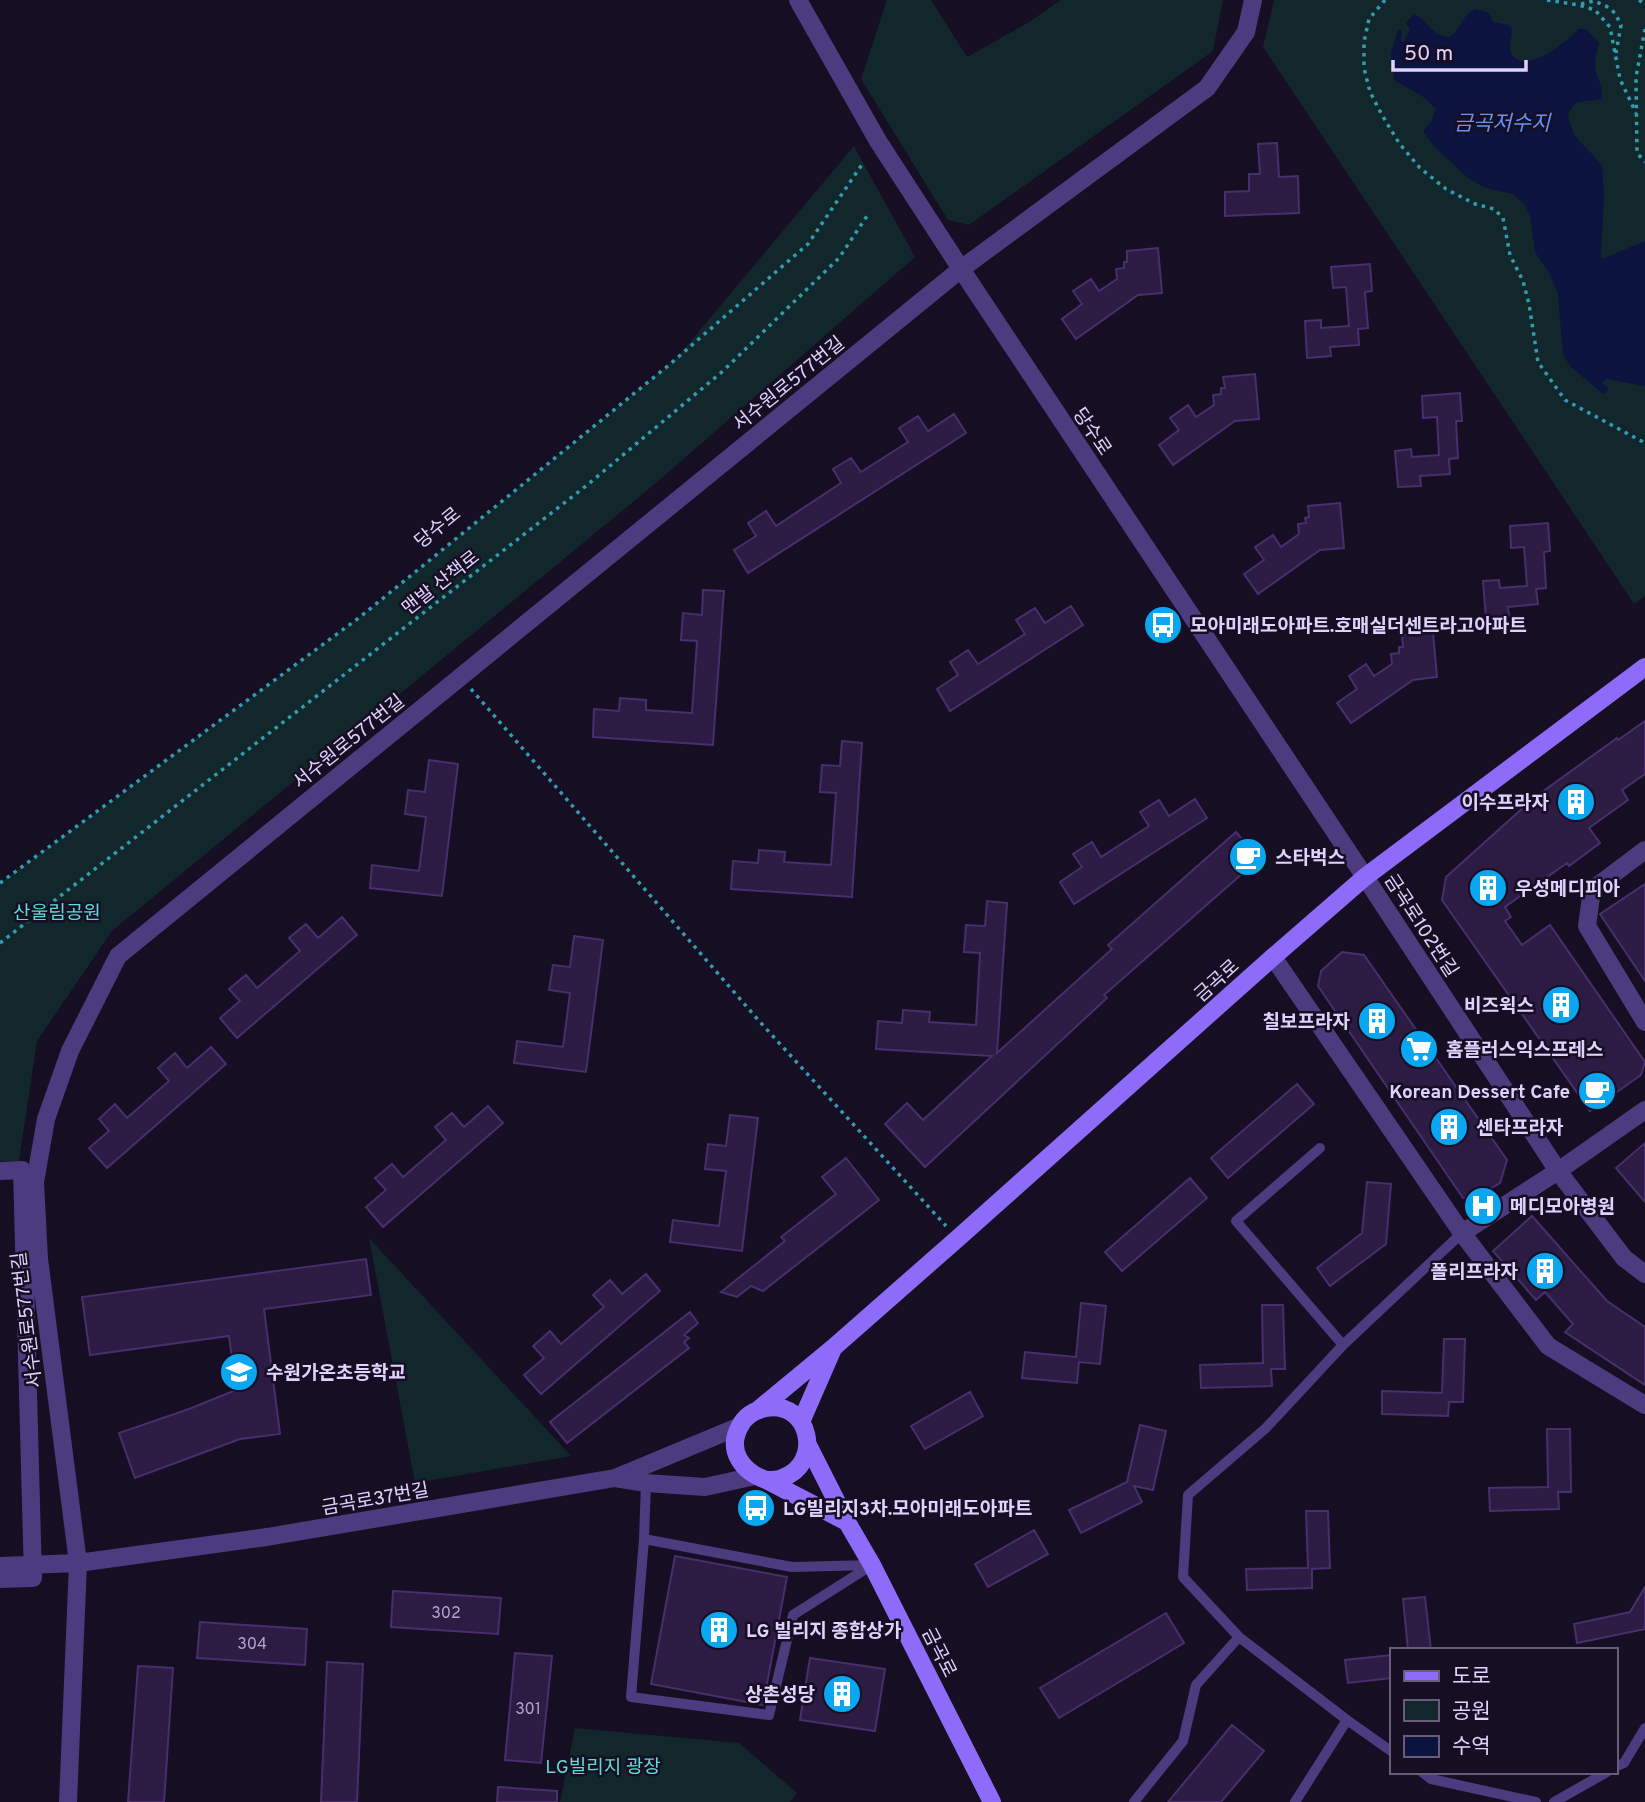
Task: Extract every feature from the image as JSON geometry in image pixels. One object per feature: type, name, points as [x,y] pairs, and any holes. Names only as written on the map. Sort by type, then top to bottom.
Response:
[{"type":"main road","name":"금곡로","points":[[758,1410],[834,1348],[1365,877],[1645,667]]},
{"type":"main road","name":"금곡로","points":[[801,1422],[834,1348]]},
{"type":"main road","points":[[761,1478],[781,1479],[795,1472],[804,1460],[808,1445],[807,1433],[793,1414],[782,1409],[770,1407],[747,1416],[736,1437],[735,1448],[739,1460],[746,1469],[761,1478],[847,1522]]},
{"type":"main road","name":"금곡로","points":[[808,1445],[992,1802]]},
{"type":"street","name":"당수로","points":[[798,0],[878,141],[961,270],[1365,877]]},
{"type":"street","name":"서수원로577번길","points":[[68,1802],[78,1563],[29,1182],[46,1119],[70,1051],[118,956],[961,270],[1207,88],[1246,32],[1253,0]]},
{"type":"street","points":[[1645,850],[1592,890],[1587,926],[1645,1022]]},
{"type":"street","name":"금곡로102번길","points":[[1365,877],[1558,1171],[1624,1258],[1645,1274]]},
{"type":"street","points":[[1273,957],[1462,1233],[1548,1346],[1645,1405]]},
{"type":"street","points":[[1462,1233],[1645,1110]]},
{"type":"street","points":[[0,1171],[22,1170],[29,1182],[33,1565],[33,1578],[0,1579]]},
{"type":"street","points":[[0,1183],[29,1182]]},
{"type":"street","points":[[615,1478],[740,1426]]},
{"type":"street","name":"금곡로37번길","points":[[0,1566],[78,1563],[267,1537],[615,1478],[705,1487],[761,1478]]},
{"type":"lane","points":[[1321,1148],[1236,1221],[1343,1345]]},
{"type":"lane","points":[[1390,1750],[1239,1637],[1184,1577],[1188,1495],[1266,1428],[1343,1345],[1462,1233]]},
{"type":"lane","points":[[646,1483],[631,1698],[769,1716],[793,1615],[872,1565]]},
{"type":"lane","points":[[644,1539],[792,1567],[872,1565]]},
{"type":"lane","points":[[1134,1802],[1183,1741],[1196,1685],[1239,1637]]},
{"type":"lane","points":[[1295,1802],[1347,1720]]},
{"type":"lane","points":[[1617,1766],[1623,1763],[1645,1728]]},
{"type":"lane","points":[[1425,1774],[1431,1779],[1536,1802]]},
{"type":"lane","points":[[1554,1802],[1603,1774]]},
{"type":"path","points":[[1385,0],[1369,19],[1364,42],[1364,68],[1370,92],[1382,115],[1399,143],[1420,168],[1446,189],[1475,204],[1494,209],[1503,218],[1510,255],[1523,281],[1529,304],[1538,362],[1565,400],[1645,443]]},
{"type":"path","points":[[1547,0],[1595,10],[1610,27],[1620,79],[1636,113]]},
{"type":"path","points":[[1639,0],[1645,4]]},
{"type":"path","points":[[1579,5],[1594,1],[1615,13],[1620,25],[1615,55]]},
{"type":"path","points":[[1645,29],[1636,77],[1637,153],[1645,162]]},
{"type":"path","name":"당수로","points":[[0,883],[360,617],[675,360],[808,244],[863,163]]},
{"type":"path","name":"맨발 산책로","points":[[0,943],[586,486],[723,371],[839,258],[869,213]]},
{"type":"path","points":[[460,677],[760,1021],[957,1239]]},
{"type":"green space","points":[[887,0],[931,0],[967,57],[1026,24],[1061,0],[1223,0],[1213,51],[969,225],[948,220],[861,79]]},
{"type":"green space","points":[[1274,0],[1645,0],[1645,596],[1634,604],[1263,47]]},
{"type":"green space","name":"산울림공원","points":[[854,146],[915,257],[656,483],[112,931],[37,1041],[19,1161],[0,1161],[0,883],[360,617],[675,360]]},
{"type":"green space","points":[[369,1238],[571,1456],[415,1483]]},
{"type":"green space","name":"LG빌리지 광장","points":[[575,1728],[739,1743],[797,1793],[790,1802],[560,1802]]},
{"type":"water","name":"금곡저수지","points":[[1476,9],[1489,13],[1493,22],[1509,25],[1512,29],[1511,53],[1520,61],[1538,59],[1548,54],[1579,29],[1586,29],[1599,43],[1595,65],[1602,99],[1577,102],[1568,113],[1576,137],[1602,166],[1602,259],[1645,241],[1645,386],[1606,379],[1602,383],[1609,389],[1603,394],[1571,367],[1563,355],[1558,294],[1550,274],[1535,252],[1530,216],[1525,205],[1513,194],[1485,188],[1468,178],[1434,146],[1423,131],[1431,122],[1436,109],[1422,96],[1394,80],[1391,55],[1397,31],[1402,31],[1401,42],[1404,41],[1410,29],[1406,23],[1414,14],[1438,34],[1448,37],[1467,15]]},
{"type":"building","points":[[1277,143],[1279,177],[1298,176],[1299,213],[1225,216],[1225,192],[1249,191],[1249,174],[1260,174],[1258,144]]},
{"type":"building","points":[[1158,248],[1162,293],[1138,295],[1076,339],[1062,319],[1082,304],[1073,291],[1091,279],[1099,291],[1117,279],[1116,269],[1124,268],[1127,251]]},
{"type":"building","points":[[1370,264],[1372,291],[1365,292],[1368,328],[1358,329],[1359,345],[1330,347],[1331,356],[1307,358],[1305,321],[1321,320],[1321,328],[1349,326],[1346,287],[1333,288],[1331,267]]},
{"type":"building","points":[[1255,374],[1259,419],[1235,421],[1173,465],[1159,445],[1179,430],[1170,418],[1188,405],[1196,417],[1214,405],[1213,395],[1221,394],[1221,388],[1225,388],[1223,377]]},
{"type":"building","points":[[1460,393],[1462,421],[1456,421],[1458,458],[1449,459],[1450,474],[1420,476],[1421,486],[1398,487],[1395,451],[1411,449],[1412,457],[1439,455],[1437,417],[1423,418],[1422,396]]},
{"type":"building","points":[[954,414],[966,433],[748,573],[734,550],[756,536],[748,523],[766,511],[776,526],[841,483],[833,469],[851,458],[861,472],[908,442],[899,428],[918,416],[928,431]]},
{"type":"building","points":[[1340,503],[1344,548],[1320,550],[1258,594],[1244,574],[1264,560],[1255,547],[1273,535],[1281,547],[1299,534],[1298,524],[1306,523],[1305,518],[1309,517],[1308,506]]},
{"type":"building","points":[[1548,523],[1550,551],[1544,552],[1546,588],[1536,589],[1538,604],[1508,607],[1509,616],[1486,618],[1483,581],[1499,580],[1500,588],[1527,586],[1524,547],[1511,548],[1510,526]]},
{"type":"building","points":[[703,590],[724,591],[713,745],[593,737],[594,709],[619,711],[620,698],[646,700],[646,710],[692,713],[697,641],[681,640],[683,613],[702,615]]},
{"type":"building","points":[[1071,606],[1083,625],[950,711],[937,689],[958,675],[950,662],[968,650],[978,664],[1025,634],[1016,620],[1035,608],[1045,623]]},
{"type":"building","points":[[1433,632],[1437,677],[1413,680],[1351,723],[1337,703],[1357,689],[1349,676],[1366,664],[1374,676],[1392,664],[1391,654],[1399,653],[1399,647],[1403,647],[1402,635]]},
{"type":"building","points":[[1645,721],[1645,774],[1622,790],[1628,800],[1589,828],[1600,843],[1505,907],[1511,917],[1505,921],[1522,945],[1550,925],[1645,1062],[1641,1075],[1590,1111],[1442,900],[1446,877],[1524,805]]},
{"type":"building","points":[[842,741],[862,743],[852,897],[731,889],[733,861],[758,863],[759,850],[785,852],[784,862],[831,865],[836,793],[820,792],[822,765],[840,766]]},
{"type":"building","points":[[429,760],[458,764],[442,896],[370,888],[372,865],[419,871],[426,817],[405,814],[408,790],[425,792]]},
{"type":"building","points":[[1195,799],[1207,818],[1074,904],[1060,882],[1082,867],[1073,854],[1092,842],[1101,857],[1149,826],[1140,812],[1159,800],[1169,816]]},
{"type":"building","points":[[1236,832],[1259,859],[1104,995],[1107,998],[925,1167],[885,1124],[907,1103],[923,1120],[992,1056],[876,1049],[878,1021],[902,1023],[903,1010],[930,1012],[929,1022],[976,1025],[980,953],[964,952],[966,925],[985,926],[987,901],[1007,903],[997,1053],[1112,949],[1108,945]]},
{"type":"building","points":[[1645,884],[1645,981],[1600,914]]},
{"type":"building","points":[[342,917],[357,935],[237,1038],[220,1018],[240,1001],[229,989],[246,975],[257,988],[300,951],[289,938],[306,924],[318,938]]},
{"type":"building","points":[[574,936],[603,940],[586,1072],[514,1063],[517,1041],[563,1047],[570,993],[549,990],[553,965],[570,967]]},
{"type":"building","points":[[1342,952],[1364,955],[1507,1160],[1500,1183],[1476,1197],[1463,1198],[1318,986],[1321,971]]},
{"type":"building","points":[[211,1047],[226,1064],[107,1168],[89,1148],[109,1131],[99,1119],[115,1104],[127,1118],[169,1081],[158,1068],[175,1053],[187,1068]]},
{"type":"building","points":[[1297,1084],[1314,1104],[1228,1178],[1211,1158]]},
{"type":"building","points":[[488,1106],[503,1123],[383,1227],[366,1207],[386,1190],[375,1178],[392,1164],[403,1177],[446,1140],[435,1127],[452,1113],[464,1127]]},
{"type":"building","points":[[730,1115],[758,1118],[742,1251],[670,1242],[673,1220],[719,1226],[726,1171],[705,1169],[708,1144],[726,1146]]},
{"type":"building","points":[[1645,1143],[1645,1202],[1616,1168]]},
{"type":"building","points":[[846,1158],[879,1200],[763,1291],[751,1286],[737,1297],[721,1292],[785,1241],[781,1237],[836,1194],[822,1177]]},
{"type":"building","points":[[1190,1178],[1207,1198],[1122,1271],[1105,1252]]},
{"type":"building","points":[[1367,1182],[1391,1184],[1386,1244],[1330,1286],[1317,1268],[1362,1233]]},
{"type":"building","points":[[1532,1216],[1607,1301],[1645,1327],[1645,1385],[1565,1332],[1573,1324],[1545,1292],[1536,1300],[1493,1251]]},
{"type":"building","points":[[366,1259],[371,1295],[264,1309],[280,1434],[240,1439],[135,1478],[119,1433],[236,1390],[229,1336],[90,1355],[82,1297]]},
{"type":"building","points":[[646,1274],[660,1291],[541,1394],[524,1375],[544,1358],[533,1346],[550,1331],[561,1344],[604,1307],[593,1295],[610,1280],[622,1294]]},
{"type":"building","points":[[1081,1303],[1106,1306],[1100,1364],[1079,1362],[1077,1383],[1022,1378],[1025,1352],[1076,1357]]},
{"type":"building","points":[[1262,1305],[1283,1305],[1285,1369],[1271,1369],[1272,1386],[1201,1388],[1200,1365],[1263,1363]]},
{"type":"building","points":[[690,1312],[698,1323],[684,1335],[689,1338],[684,1342],[689,1348],[567,1443],[550,1422]]},
{"type":"building","points":[[1444,1339],[1465,1339],[1463,1402],[1449,1402],[1448,1416],[1382,1414],[1382,1391],[1442,1393]]},
{"type":"building","points":[[970,1392],[983,1416],[925,1449],[911,1426]]},
{"type":"building","points":[[1140,1425],[1166,1431],[1153,1490],[1134,1486],[1142,1502],[1081,1533],[1069,1510],[1127,1482]]},
{"type":"building","points":[[1547,1429],[1570,1429],[1571,1492],[1558,1492],[1559,1509],[1490,1511],[1489,1488],[1548,1487]]},
{"type":"building","points":[[1306,1511],[1328,1511],[1330,1568],[1312,1569],[1312,1588],[1247,1590],[1246,1569],[1308,1568]]},
{"type":"building","points":[[1034,1530],[1048,1554],[988,1587],[975,1564]]},
{"type":"building","name":"LG 빌리지 종합상가","points":[[675,1556],[787,1577],[763,1705],[651,1684]]},
{"type":"building","points":[[1645,1587],[1645,1629],[1577,1643],[1574,1624],[1630,1612]]},
{"type":"building","points":[[393,1591],[501,1598],[498,1634],[391,1627]]},
{"type":"building","points":[[1425,1597],[1431,1648],[1408,1648],[1403,1599]]},
{"type":"building","points":[[1166,1613],[1184,1643],[1059,1718],[1040,1688]]},
{"type":"building","points":[[200,1622],[307,1629],[305,1665],[197,1658]]},
{"type":"building","points":[[515,1653],[552,1656],[541,1763],[505,1760]]},
{"type":"building","points":[[1390,1655],[1390,1678],[1348,1683],[1345,1660]]},
{"type":"building","name":"상촌성당","points":[[810,1658],[885,1669],[875,1731],[800,1720]]},
{"type":"building","points":[[327,1662],[363,1664],[357,1802],[321,1802]]},
{"type":"building","points":[[138,1666],[173,1668],[164,1802],[128,1802]]},
{"type":"building","points":[[1232,1725],[1264,1751],[1221,1802],[1168,1802]]},
{"type":"building","points":[[498,1787],[557,1791],[557,1802],[497,1802]]},
{"type":"place","name":"모아미래도아파트.호매실더센트라고아파트","points":[[1163,625]]},
{"type":"place","name":"이수프라자","points":[[1576,802]]},
{"type":"place","name":"스타벅스","points":[[1248,857]]},
{"type":"place","name":"우성메디피아","points":[[1488,888]]},
{"type":"place","name":"비즈윅스","points":[[1561,1005]]},
{"type":"place","name":"칠보프라자","points":[[1377,1021]]},
{"type":"place","name":"홈플러스익스프레스","points":[[1419,1049]]},
{"type":"place","name":"Korean Dessert Cafe","points":[[1597,1091]]},
{"type":"place","name":"센타프라자","points":[[1449,1127]]},
{"type":"place","name":"메디모아병원","points":[[1483,1206]]},
{"type":"place","name":"폴리프라자","points":[[1545,1271]]},
{"type":"place","name":"수원가온초등학교","points":[[239,1372]]},
{"type":"place","name":"LG빌리지3차.모아미래도아파트","points":[[756,1508]]},
{"type":"place","name":"LG 빌리지 종합상가","points":[[719,1630]]},
{"type":"place","name":"상촌성당","points":[[842,1694]]}]
